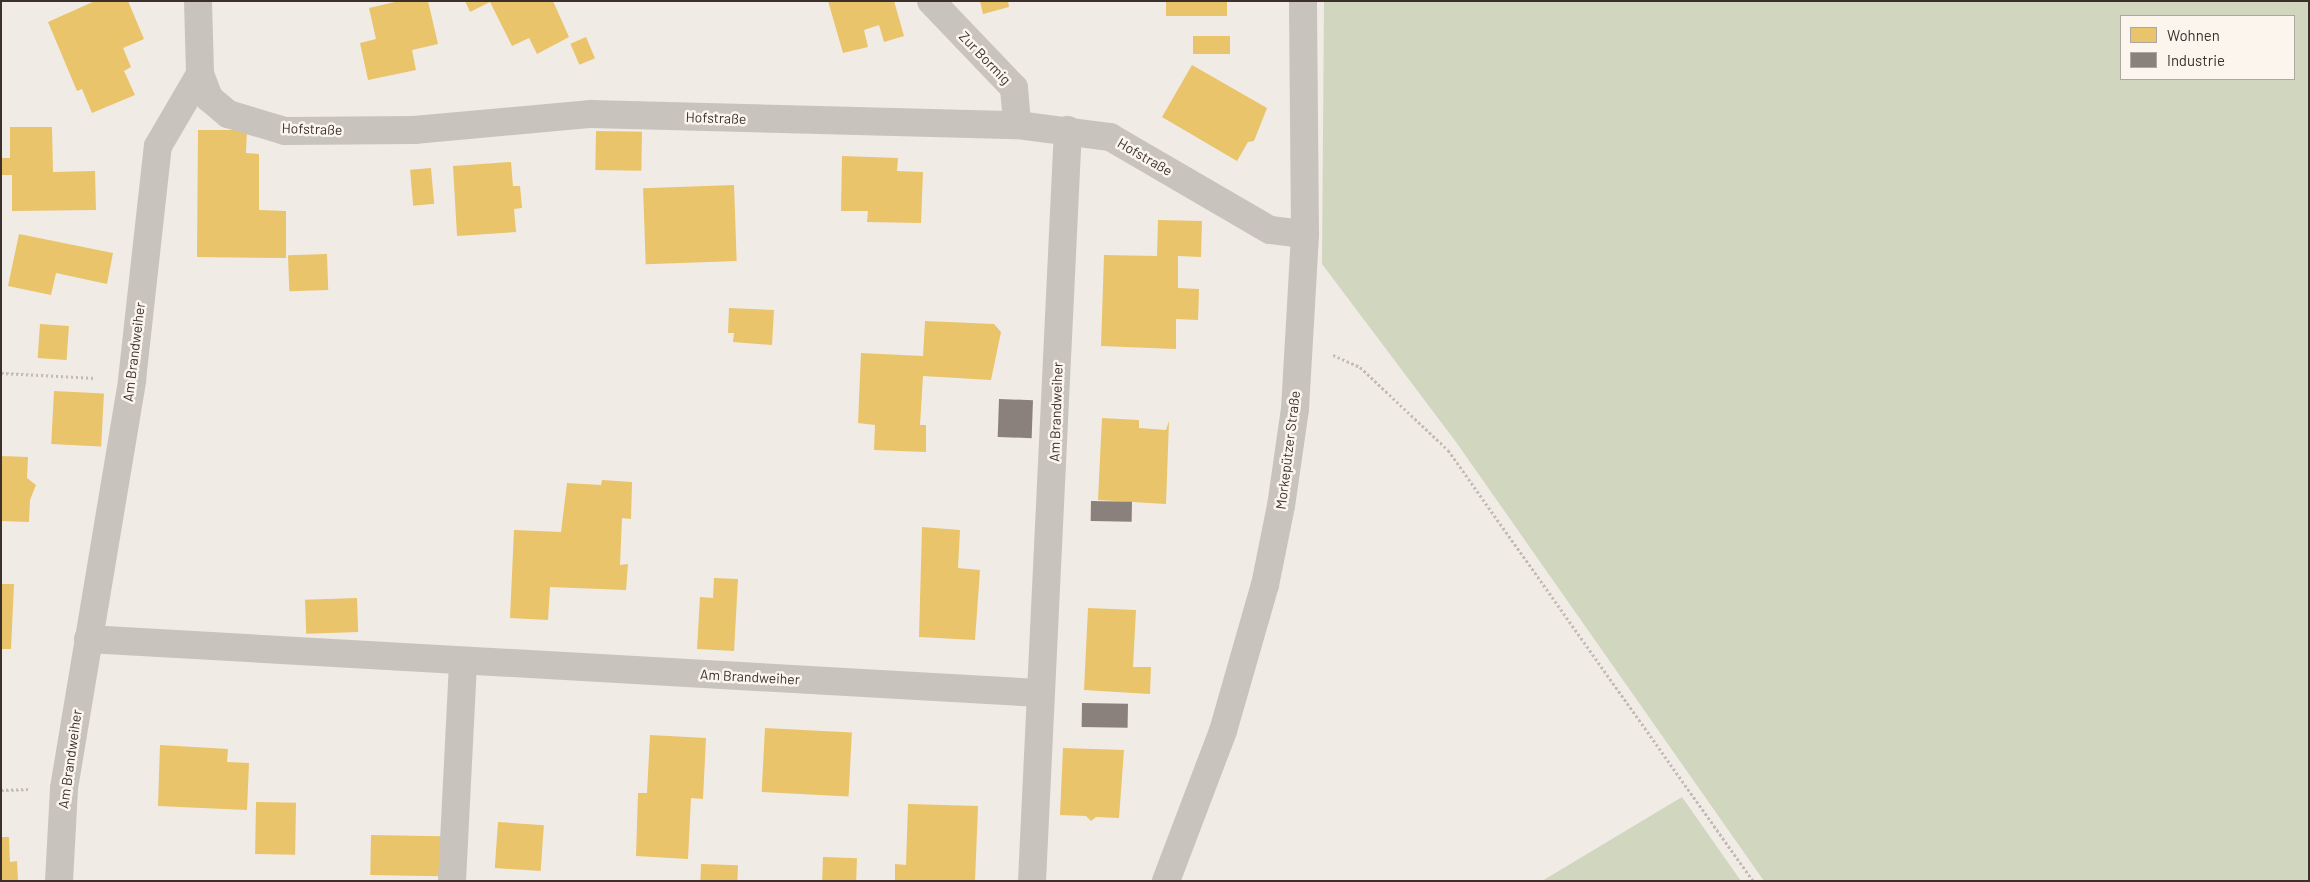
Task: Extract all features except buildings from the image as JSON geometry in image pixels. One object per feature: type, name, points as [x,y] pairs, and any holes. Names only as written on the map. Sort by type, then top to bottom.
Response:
[{"type":"street","name":"Hofstraße","points":[[198,1],[200,74],[209,98],[228,114],[285,131],[414,130],[590,114],[1017,125],[1068,130],[1110,137],[1270,230],[1305,234]]},
{"type":"street","name":"Zur Bormig","points":[[931,1],[1014,88],[1017,125]]},
{"type":"street","name":"Morkepützer Straße","points":[[1166,881],[1224,731],[1265,584],[1295,409],[1305,234],[1303,1]]},
{"type":"street","name":"Am Brandweiher","points":[[59,881],[64,788],[132,380],[158,146],[200,74]]},
{"type":"street","name":"Am Brandweiher","points":[[1032,881],[1038,693],[1050,554],[1068,130]]},
{"type":"street","name":"Am Brandweiher","points":[[88,639],[1038,693]]},
{"type":"street","points":[[452,881],[462,661]]},
{"type":"path","points":[[1298,353],[1334,355],[1360,367],[1448,450],[1753,881]]},
{"type":"path","points":[[1,373],[132,380]]},
{"type":"green space","points":[[1324,1],[2309,1],[2309,881],[1764,881],[1456,442],[1322,264]]},
{"type":"green space","points":[[1682,797],[1741,881],[1542,881]]}]
